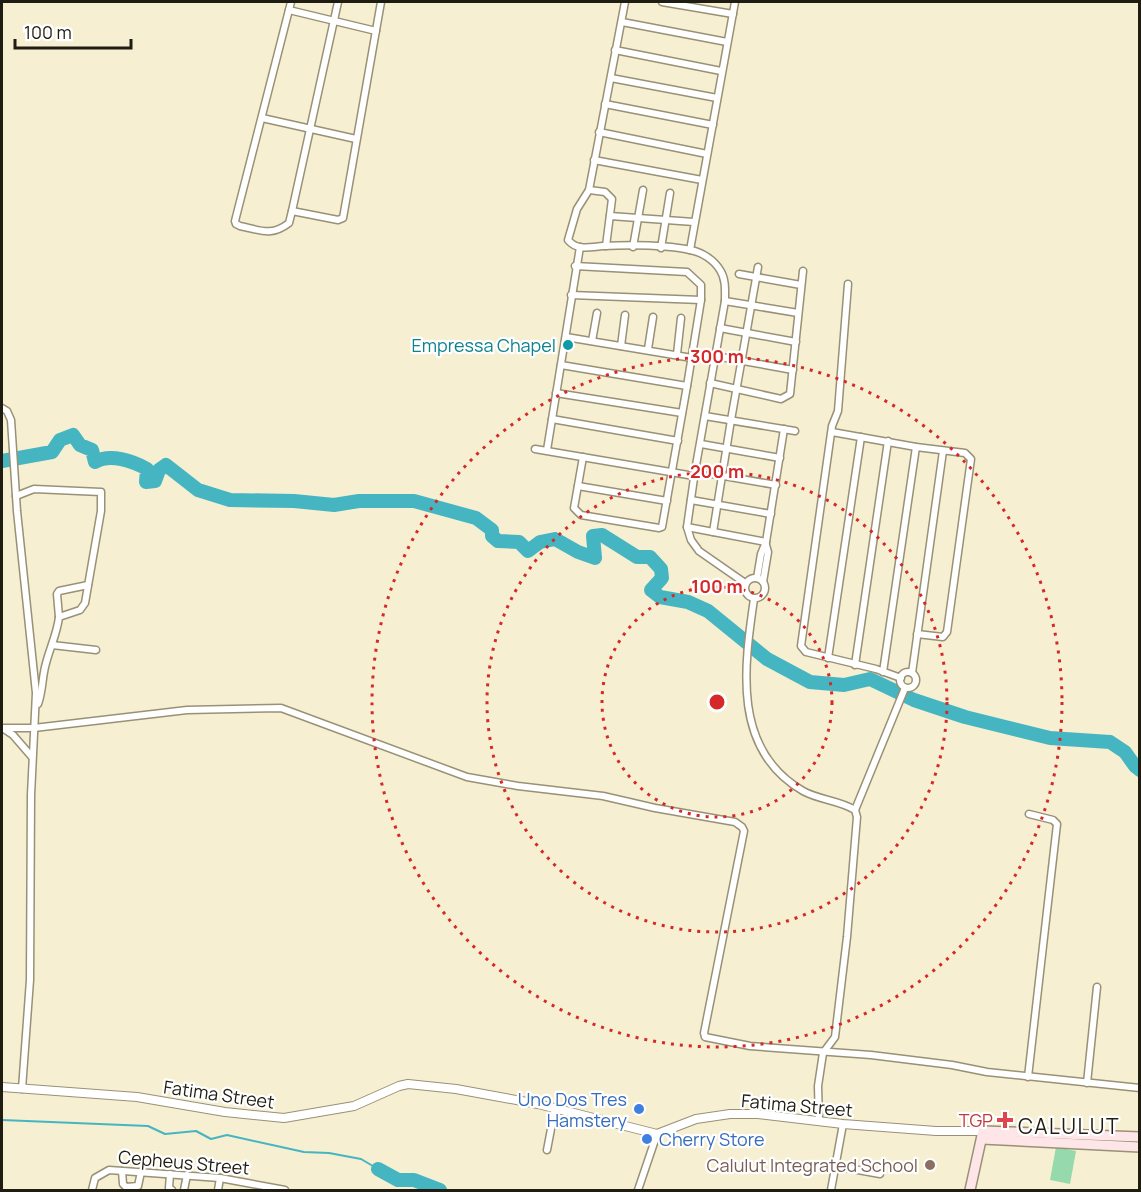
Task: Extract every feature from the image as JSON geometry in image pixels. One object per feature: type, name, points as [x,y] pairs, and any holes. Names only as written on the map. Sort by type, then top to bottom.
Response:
[{"type":"main road","points":[[982,1135],[1140,1137]]},
{"type":"main road","points":[[982,1135],[1140,1147]]},
{"type":"main road","points":[[970,1191],[982,1135]]},
{"type":"street","points":[[291,2],[241,195],[236,224],[269,232],[276,232],[289,223],[338,2]]},
{"type":"street","points":[[292,211],[338,220],[343,218],[381,2]]},
{"type":"street","points":[[626,2],[589,190],[577,209],[568,240],[579,248],[606,246],[690,250],[710,259],[720,269],[724,279],[725,301],[694,474],[687,527],[691,540],[699,550],[746,583]]},
{"type":"street","points":[[663,2],[733,14]]},
{"type":"street","points":[[706,9],[707,2]]},
{"type":"street","points":[[690,250],[735,2]]},
{"type":"street","points":[[289,10],[376,31]]},
{"type":"street","points":[[622,22],[727,42]]},
{"type":"street","points":[[615,50],[721,71]]},
{"type":"street","points":[[611,78],[717,98]]},
{"type":"street","points":[[605,104],[713,125]]},
{"type":"street","points":[[262,118],[356,139]]},
{"type":"street","points":[[599,132],[707,154]]},
{"type":"street","points":[[594,160],[702,180]]},
{"type":"street","points":[[589,190],[605,192],[612,199],[606,246]]},
{"type":"street","points":[[633,247],[643,190]]},
{"type":"street","points":[[661,248],[670,193]]},
{"type":"street","points":[[610,216],[694,222]]},
{"type":"street","points":[[547,450],[579,248]]},
{"type":"street","points":[[575,266],[687,272],[701,285],[701,300],[664,524],[659,528],[581,515],[574,508],[583,457]]},
{"type":"street","points":[[713,532],[758,267]]},
{"type":"street","points":[[710,383],[782,399],[790,394],[802,271]]},
{"type":"street","points":[[739,274],[801,285]]},
{"type":"street","points":[[848,284],[838,411],[832,426],[801,646],[806,652],[901,678]]},
{"type":"street","points":[[571,295],[701,300]]},
{"type":"street","points":[[725,301],[798,313]]},
{"type":"street","points":[[592,341],[597,313]]},
{"type":"street","points":[[621,346],[625,315]]},
{"type":"street","points":[[648,349],[653,317]]},
{"type":"street","points":[[677,354],[681,318]]},
{"type":"street","points":[[720,328],[796,342]]},
{"type":"street","points":[[566,337],[692,358]]},
{"type":"street","points":[[716,356],[793,370]]},
{"type":"street","points":[[561,365],[687,386]]},
{"type":"street","points":[[556,393],[682,413]]},
{"type":"street","points":[[2,408],[7,411],[11,420],[13,466],[36,693],[32,757],[30,980],[22,1089]]},
{"type":"street","points":[[705,416],[795,431]]},
{"type":"street","points":[[552,419],[678,441]]},
{"type":"street","points":[[754,599],[765,592],[760,580],[768,552],[766,543],[784,429]]},
{"type":"street","points":[[832,432],[969,455],[972,463],[947,632],[946,635],[938,637],[917,634]]},
{"type":"street","points":[[828,658],[861,437]]},
{"type":"street","points":[[855,665],[888,441]]},
{"type":"street","points":[[701,444],[780,458]]},
{"type":"street","points":[[883,672],[916,447]]},
{"type":"street","points":[[535,448],[672,473],[723,476],[776,485]]},
{"type":"street","points":[[904,689],[915,685],[916,677],[912,673],[943,451]]},
{"type":"street","points":[[578,486],[668,501]]},
{"type":"street","points":[[16,496],[34,489],[101,492],[101,511],[84,607],[59,617]]},
{"type":"street","points":[[692,500],[771,514]]},
{"type":"street","points":[[687,527],[766,543]]},
{"type":"street","points":[[754,599],[745,593],[746,583],[750,579],[760,580]]},
{"type":"street","points":[[36,709],[59,617],[57,594],[59,591],[88,585]]},
{"type":"street","points":[[754,599],[746,652],[747,711],[752,729],[771,762],[788,781],[804,792],[847,805],[855,810]]},
{"type":"street","points":[[52,645],[96,650]]},
{"type":"street","points":[[819,1121],[818,1086],[823,1053],[835,1037],[847,937],[857,817],[855,810],[904,689],[901,678],[904,674],[912,673]]},
{"type":"street","points":[[2,728],[34,728],[187,710],[281,708],[468,777],[518,786],[603,796],[739,824],[744,831],[705,1037],[750,1046],[871,1055],[1028,1077],[1140,1088]]},
{"type":"street","points":[[2,728],[13,735],[32,757]]},
{"type":"street","points":[[1028,1077],[1057,824],[1053,820],[1029,814]]},
{"type":"street","points":[[1087,1083],[1096,987]]},
{"type":"street","name":"Fatima Street","points":[[2,1087],[137,1097],[225,1113],[284,1118],[354,1106],[408,1084],[456,1089],[555,1108],[657,1134],[696,1119],[730,1114],[758,1114],[843,1124],[958,1131],[982,1135]]},
{"type":"street","points":[[547,1150],[555,1108]]},
{"type":"street","points":[[831,1191],[843,1124]]},
{"type":"street","points":[[638,1191],[657,1134]]},
{"type":"street","points":[[836,1166],[880,1174]]},
{"type":"street","name":"Cepheus Street","points":[[92,1191],[95,1178],[109,1170],[220,1178],[285,1191]]},
{"type":"street","points":[[122,1171],[123,1184],[126,1187],[138,1186],[141,1172]]},
{"type":"street","points":[[170,1174],[169,1188],[172,1191]]},
{"type":"street","points":[[184,1191],[187,1176]]},
{"type":"street","points":[[218,1191],[220,1178]]},
{"type":"green space","points":[[1056,1147],[1076,1151],[1070,1184],[1050,1180]]},
{"type":"waterway","points":[[2,461],[52,452],[60,440],[73,435],[80,445],[92,450],[95,462],[114,458],[135,463],[147,469],[146,482],[155,481],[159,470],[166,465],[198,490],[230,500],[294,501],[334,505],[359,501],[414,501],[476,518],[492,530],[492,536],[498,541],[519,542],[528,551],[540,542],[555,539],[578,552],[595,558],[593,536],[602,535],[637,557],[650,557],[661,569],[662,578],[651,590],[660,597],[688,602],[708,611],[767,659],[810,682],[844,685],[870,679],[914,700],[965,717],[1050,738],[1110,742],[1125,752],[1140,770]]},
{"type":"waterway","points":[[2,1120],[148,1126],[165,1134],[196,1131],[211,1139],[227,1135],[304,1152],[329,1153],[361,1159],[378,1169]]},
{"type":"waterway","points":[[378,1169],[398,1180],[414,1180],[440,1190]]},
{"type":"place","name":"Empressa Chapel","points":[[568,345]]},
{"type":"place","name":"Uno Dos Tres Hamstery","points":[[639,1109]]},
{"type":"place","name":"TGP","points":[[1005,1120]]},
{"type":"place","name":"Cherry Store","points":[[647,1139]]},
{"type":"place","name":"Calulut Integrated School","points":[[930,1165]]},
{"type":"district","name":"CALULUT","points":[[1069,1126]]}]
